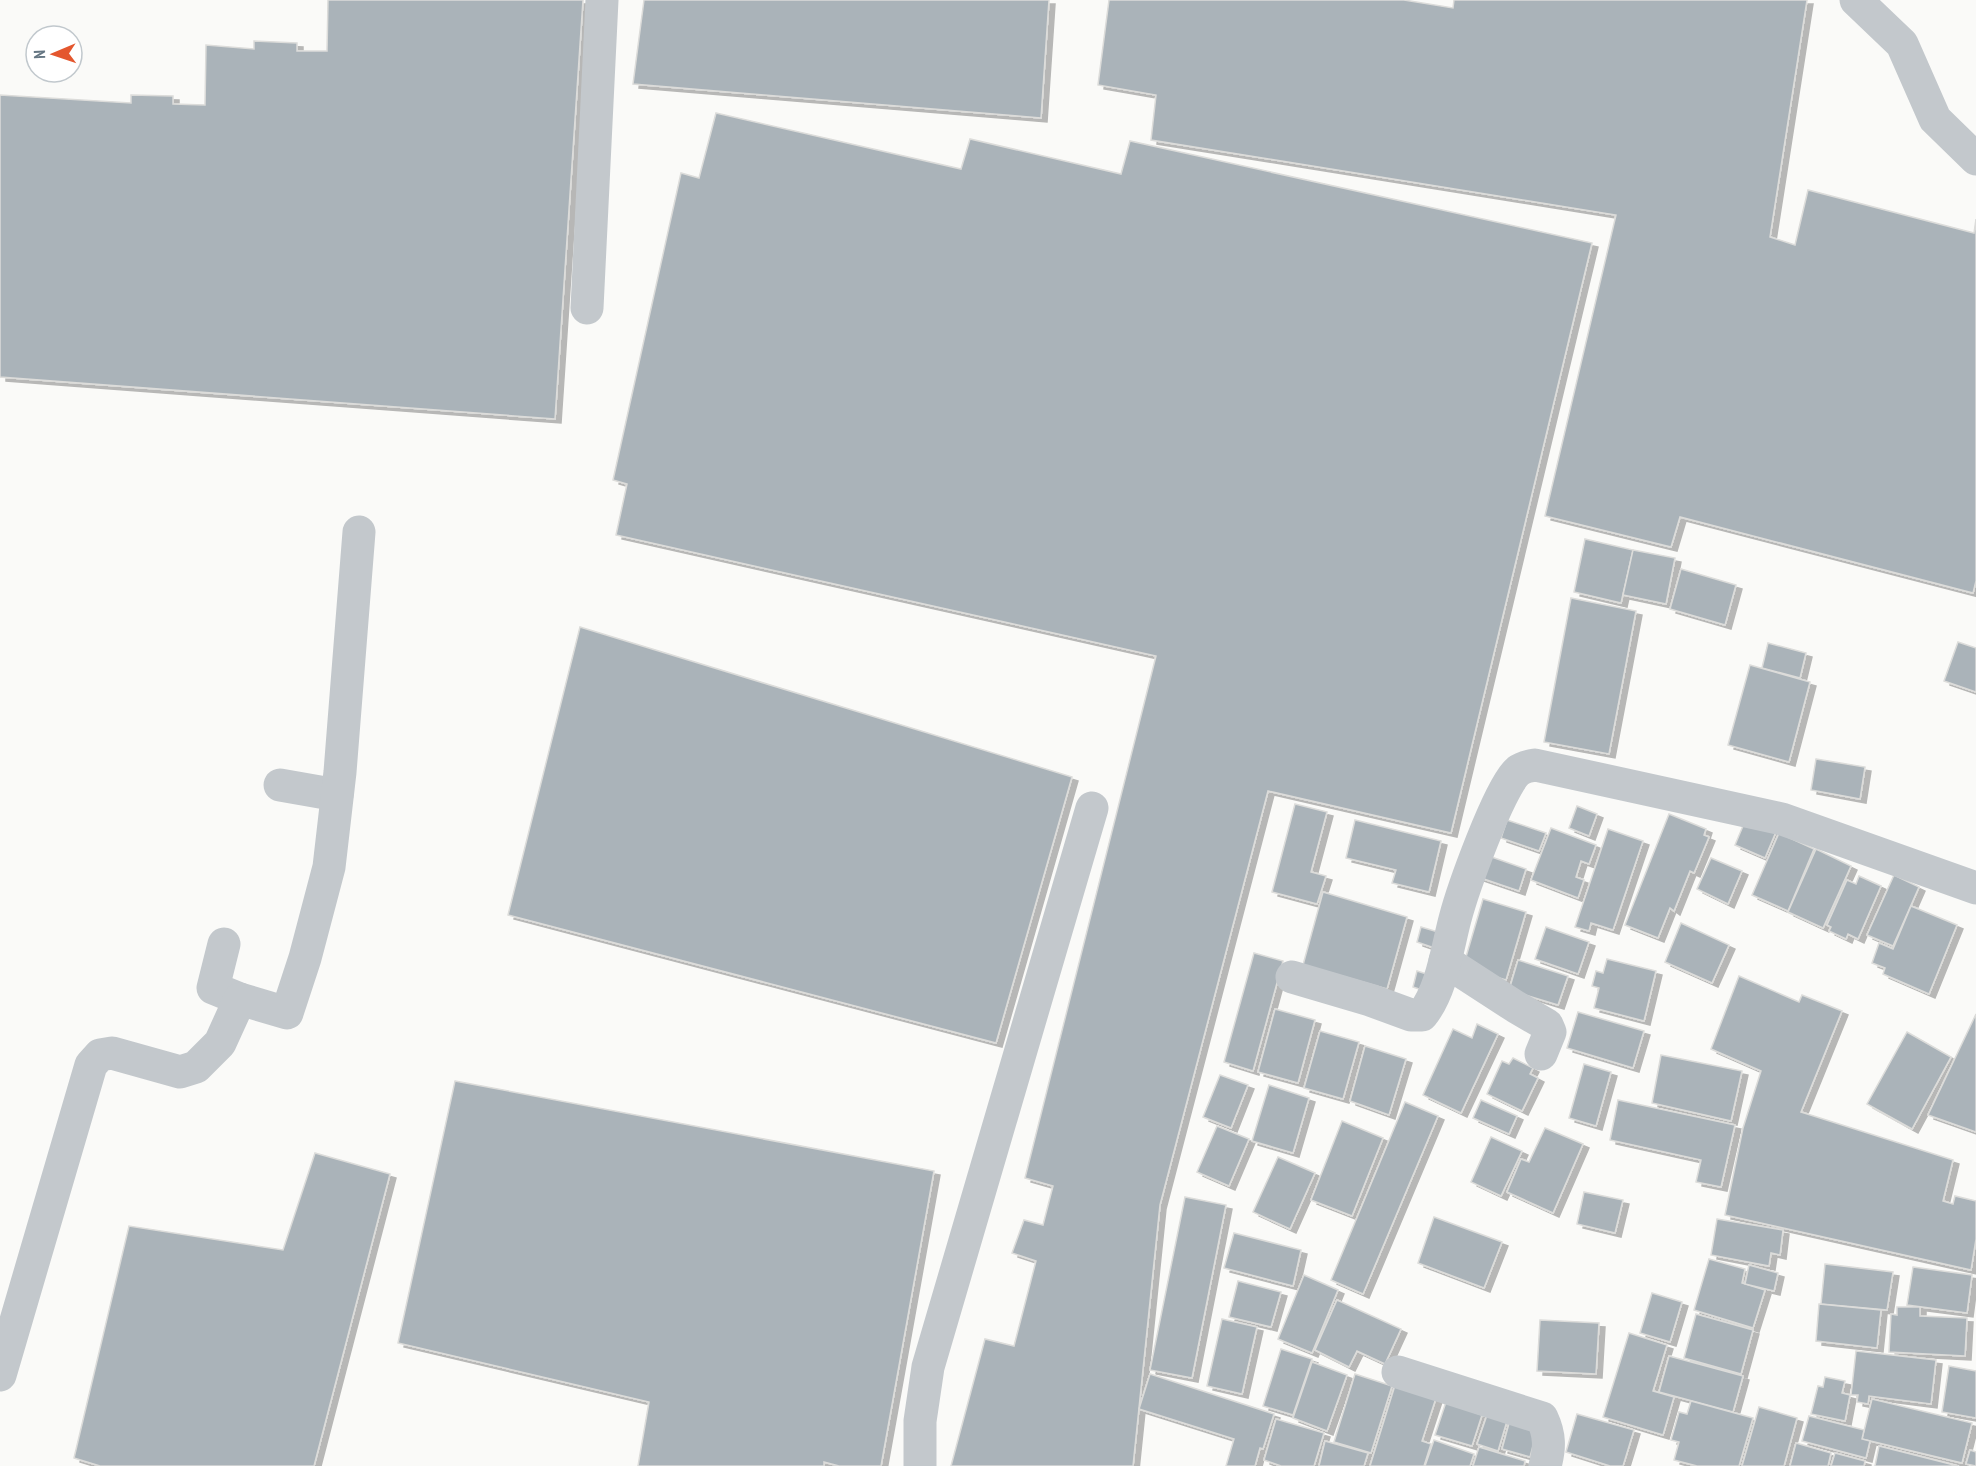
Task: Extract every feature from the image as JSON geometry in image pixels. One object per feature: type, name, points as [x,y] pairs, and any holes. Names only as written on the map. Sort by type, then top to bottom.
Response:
[{"type":"street","points":[[587,308],[602,0]]},
{"type":"street","points":[[1856,0],[1902,44],[1935,119],[1976,159]]},
{"type":"street","points":[[224,944],[213,988],[287,1013],[305,958],[329,867],[338,795],[360,532]]},
{"type":"street","points":[[1292,977],[1418,1016],[1422,1015],[1430,1003],[1445,961],[1455,918],[1506,787],[1518,771],[1535,765],[1782,819],[1976,888]]},
{"type":"street","points":[[280,785],[338,795]]},
{"type":"street","points":[[920,1466],[920,1421],[928,1367],[1092,808]]},
{"type":"street","points":[[1445,961],[1516,1007],[1547,1024],[1550,1032],[1541,1054]]},
{"type":"street","points":[[0,1375],[91,1065],[100,1055],[112,1053],[180,1072],[196,1067],[220,1042],[240,999]]},
{"type":"street","points":[[1398,1372],[1542,1418],[1548,1431],[1550,1450],[1545,1466]]},
{"type":"building","points":[[328,0],[583,0],[555,419],[0,377],[0,95],[131,103],[131,95],[173,96],[173,104],[205,105],[206,45],[254,49],[254,41],[297,43],[297,51],[327,51]]},
{"type":"building","points":[[644,0],[1049,0],[1041,118],[633,84]]},
{"type":"building","points":[[1109,0],[1404,0],[1453,8],[1454,0],[1807,0],[1770,237],[1795,245],[1808,190],[1974,233],[1976,219],[1976,581],[1973,593],[1680,517],[1671,547],[1545,516],[1616,215],[1151,140],[1156,95],[1098,85]]},
{"type":"building","points":[[716,113],[961,169],[970,139],[1121,174],[1130,141],[1592,243],[1451,833],[1268,791],[1160,1205],[1133,1466],[951,1466],[985,1339],[1014,1346],[1036,1261],[1012,1253],[1024,1220],[1043,1225],[1053,1186],[1025,1178],[1156,656],[616,535],[627,484],[613,480],[681,173],[699,178]]},
{"type":"building","points":[[1585,539],[1633,550],[1621,603],[1574,592]]},
{"type":"building","points":[[1633,550],[1675,558],[1666,604],[1623,595]]},
{"type":"building","points":[[1681,569],[1736,585],[1725,625],[1670,609]]},
{"type":"building","points":[[1571,598],[1636,611],[1609,754],[1544,742]]},
{"type":"building","points":[[580,627],[1072,777],[996,1043],[508,915]]},
{"type":"building","points":[[1958,642],[1976,648],[1976,692],[1944,681]]},
{"type":"building","points":[[1768,643],[1806,653],[1800,678],[1762,668]]},
{"type":"building","points":[[1750,665],[1810,682],[1789,762],[1728,745]]},
{"type":"building","points":[[1816,759],[1865,767],[1860,799],[1811,790]]},
{"type":"building","points":[[1295,804],[1327,812],[1311,872],[1326,876],[1317,904],[1272,892]]},
{"type":"building","points":[[1577,806],[1597,814],[1589,836],[1569,828]]},
{"type":"building","points":[[1669,814],[1706,829],[1704,835],[1709,837],[1694,873],[1690,871],[1674,911],[1670,908],[1658,938],[1625,925]]},
{"type":"building","points":[[1748,814],[1778,827],[1765,858],[1735,845]]},
{"type":"building","points":[[1355,820],[1441,841],[1429,892],[1392,883],[1396,870],[1346,858]]},
{"type":"building","points":[[1507,820],[1546,833],[1539,851],[1501,838]]},
{"type":"building","points":[[1551,828],[1596,845],[1589,864],[1581,861],[1576,877],[1584,880],[1578,898],[1531,880]]},
{"type":"building","points":[[1608,829],[1643,841],[1613,930],[1591,923],[1589,931],[1575,927]]},
{"type":"building","points":[[1779,833],[1814,849],[1788,911],[1752,895]]},
{"type":"building","points":[[1816,849],[1851,866],[1823,928],[1788,912]]},
{"type":"building","points":[[1486,855],[1526,869],[1519,891],[1478,877]]},
{"type":"building","points":[[1711,858],[1742,871],[1728,904],[1697,889]]},
{"type":"building","points":[[1894,875],[1919,887],[1893,946],[1867,935]]},
{"type":"building","points":[[1859,876],[1881,886],[1858,939],[1848,934],[1846,939],[1829,931],[1831,927],[1827,925],[1847,880],[1856,884]]},
{"type":"building","points":[[1323,892],[1407,917],[1387,989],[1303,965]]},
{"type":"building","points":[[1483,899],[1526,912],[1506,980],[1463,967]]},
{"type":"building","points":[[1911,906],[1957,925],[1929,994],[1883,974],[1885,968],[1872,963],[1879,943],[1893,949]]},
{"type":"building","points":[[1681,923],[1729,945],[1712,983],[1665,962]]},
{"type":"building","points":[[1421,927],[1445,934],[1440,950],[1417,942]]},
{"type":"building","points":[[1546,927],[1589,942],[1578,974],[1535,959]]},
{"type":"building","points":[[1254,953],[1283,961],[1253,1071],[1224,1062]]},
{"type":"building","points":[[1607,959],[1656,971],[1644,1021],[1594,1008],[1599,988],[1592,986],[1596,971],[1603,973]]},
{"type":"building","points":[[1518,960],[1568,976],[1558,1005],[1509,990]]},
{"type":"building","points":[[1417,971],[1430,975],[1425,991],[1413,987]]},
{"type":"building","points":[[1739,976],[1799,1002],[1802,995],[1842,1011],[1801,1112],[1953,1160],[1943,1201],[1953,1204],[1955,1196],[1976,1201],[1976,1239],[1971,1270],[1725,1215],[1743,1128],[1761,1071],[1711,1049]]},
{"type":"building","points":[[1275,1009],[1315,1020],[1298,1083],[1258,1072]]},
{"type":"building","points":[[1578,1012],[1644,1031],[1633,1068],[1567,1048]]},
{"type":"building","points":[[1976,1014],[1976,1132],[1928,1115]]},
{"type":"building","points":[[1477,1024],[1498,1034],[1461,1113],[1423,1095],[1453,1029],[1472,1038]]},
{"type":"building","points":[[1320,1031],[1359,1042],[1343,1099],[1304,1088]]},
{"type":"building","points":[[1907,1032],[1951,1057],[1912,1129],[1867,1104]]},
{"type":"building","points":[[1365,1046],[1406,1059],[1389,1115],[1350,1101]]},
{"type":"building","points":[[1661,1055],[1742,1071],[1731,1121],[1652,1103]]},
{"type":"building","points":[[1513,1058],[1533,1068],[1530,1074],[1538,1078],[1522,1111],[1487,1094],[1502,1061],[1509,1064]]},
{"type":"building","points":[[1584,1064],[1611,1072],[1596,1126],[1569,1118]]},
{"type":"building","points":[[1220,1075],[1248,1085],[1231,1128],[1203,1117]]},
{"type":"building","points":[[455,1081],[934,1171],[881,1466],[839,1466],[824,1462],[824,1466],[638,1466],[649,1402],[398,1343]]},
{"type":"building","points":[[1269,1085],[1309,1098],[1293,1153],[1252,1141]]},
{"type":"building","points":[[1481,1100],[1517,1116],[1509,1134],[1473,1118]]},
{"type":"building","points":[[1618,1100],[1735,1125],[1721,1187],[1696,1182],[1701,1160],[1610,1140]]},
{"type":"building","points":[[1405,1102],[1438,1116],[1363,1294],[1331,1280]]},
{"type":"building","points":[[1342,1121],[1383,1138],[1352,1216],[1311,1200]]},
{"type":"building","points":[[1217,1126],[1249,1139],[1229,1186],[1197,1172]]},
{"type":"building","points":[[1545,1128],[1583,1144],[1553,1213],[1507,1192],[1521,1159],[1529,1162]]},
{"type":"building","points":[[1491,1137],[1522,1151],[1501,1196],[1471,1182]]},
{"type":"building","points":[[315,1153],[390,1174],[314,1466],[100,1466],[74,1458],[129,1226],[283,1250]]},
{"type":"building","points":[[1278,1157],[1315,1173],[1290,1229],[1253,1212]]},
{"type":"building","points":[[1584,1192],[1623,1200],[1615,1233],[1577,1224]]},
{"type":"building","points":[[1185,1197],[1226,1205],[1192,1378],[1150,1370]]},
{"type":"building","points":[[1434,1217],[1502,1242],[1484,1288],[1418,1263]]},
{"type":"building","points":[[1717,1219],[1783,1230],[1780,1255],[1771,1253],[1769,1266],[1711,1255]]},
{"type":"building","points":[[1234,1233],[1301,1250],[1293,1286],[1224,1268]]},
{"type":"building","points":[[1709,1259],[1745,1269],[1742,1283],[1765,1290],[1753,1328],[1694,1310]]},
{"type":"building","points":[[1825,1264],[1893,1272],[1887,1310],[1821,1304]]},
{"type":"building","points":[[1749,1265],[1778,1273],[1774,1291],[1745,1284]]},
{"type":"building","points":[[1913,1267],[1972,1275],[1967,1313],[1907,1305]]},
{"type":"building","points":[[1304,1275],[1338,1290],[1312,1353],[1278,1339]]},
{"type":"building","points":[[1238,1281],[1281,1292],[1271,1327],[1229,1317]]},
{"type":"building","points":[[1652,1293],[1682,1302],[1670,1342],[1640,1333]]},
{"type":"building","points":[[1337,1300],[1401,1329],[1385,1364],[1357,1351],[1349,1367],[1315,1350]]},
{"type":"building","points":[[1819,1304],[1881,1310],[1877,1348],[1816,1341]]},
{"type":"building","points":[[1897,1307],[1920,1307],[1920,1316],[1967,1318],[1965,1356],[1889,1352],[1891,1314],[1897,1315]]},
{"type":"building","points":[[1696,1314],[1753,1330],[1741,1374],[1684,1358]]},
{"type":"building","points":[[1222,1319],[1257,1327],[1242,1394],[1207,1386]]},
{"type":"building","points":[[1540,1320],[1599,1323],[1596,1374],[1537,1371]]},
{"type":"building","points":[[1629,1333],[1667,1345],[1653,1391],[1674,1397],[1663,1435],[1603,1417]]},
{"type":"building","points":[[1281,1349],[1312,1359],[1293,1415],[1263,1406]]},
{"type":"building","points":[[1856,1351],[1936,1360],[1931,1404],[1869,1396],[1868,1404],[1857,1402],[1858,1395],[1851,1395]]},
{"type":"building","points":[[1669,1356],[1743,1376],[1733,1412],[1659,1392]]},
{"type":"building","points":[[1312,1362],[1347,1375],[1327,1431],[1293,1418]]},
{"type":"building","points":[[1949,1366],[1976,1371],[1976,1418],[1942,1412]]},
{"type":"building","points":[[1150,1374],[1274,1414],[1255,1466],[1226,1466],[1234,1439],[1139,1409]]},
{"type":"building","points":[[1355,1374],[1392,1386],[1371,1453],[1334,1442]]},
{"type":"building","points":[[1825,1377],[1845,1381],[1842,1393],[1850,1395],[1845,1421],[1811,1414],[1818,1386],[1823,1387]]},
{"type":"building","points":[[1396,1382],[1437,1395],[1422,1441],[1431,1444],[1424,1466],[1370,1466]]},
{"type":"building","points":[[1872,1399],[1972,1423],[1962,1463],[1862,1439]]},
{"type":"building","points":[[1691,1401],[1753,1418],[1739,1466],[1697,1466],[1674,1460],[1679,1442],[1671,1440],[1679,1412],[1687,1414]]},
{"type":"building","points":[[1446,1402],[1482,1415],[1472,1446],[1435,1435]]},
{"type":"building","points":[[1759,1407],[1797,1418],[1784,1466],[1742,1466]]},
{"type":"building","points":[[1577,1414],[1634,1430],[1623,1466],[1610,1466],[1566,1452]]},
{"type":"building","points":[[1487,1415],[1507,1421],[1498,1451],[1477,1444]]},
{"type":"building","points":[[1511,1416],[1539,1424],[1530,1457],[1502,1449]]},
{"type":"building","points":[[1809,1416],[1864,1430],[1862,1439],[1870,1441],[1866,1458],[1802,1441]]},
{"type":"building","points":[[1276,1419],[1324,1433],[1314,1466],[1281,1466],[1264,1460]]},
{"type":"building","points":[[1434,1440],[1474,1454],[1470,1466],[1425,1466]]},
{"type":"building","points":[[1325,1441],[1368,1453],[1364,1466],[1319,1466]]},
{"type":"building","points":[[1796,1443],[1831,1453],[1828,1466],[1790,1466]]},
{"type":"building","points":[[1879,1446],[1958,1466],[1875,1466]]},
{"type":"building","points":[[1479,1447],[1525,1461],[1524,1466],[1473,1466]]},
{"type":"building","points":[[1970,1450],[1976,1452],[1976,1466],[1966,1464]]},
{"type":"building","points":[[1835,1453],[1865,1461],[1864,1466],[1831,1466]]}]
